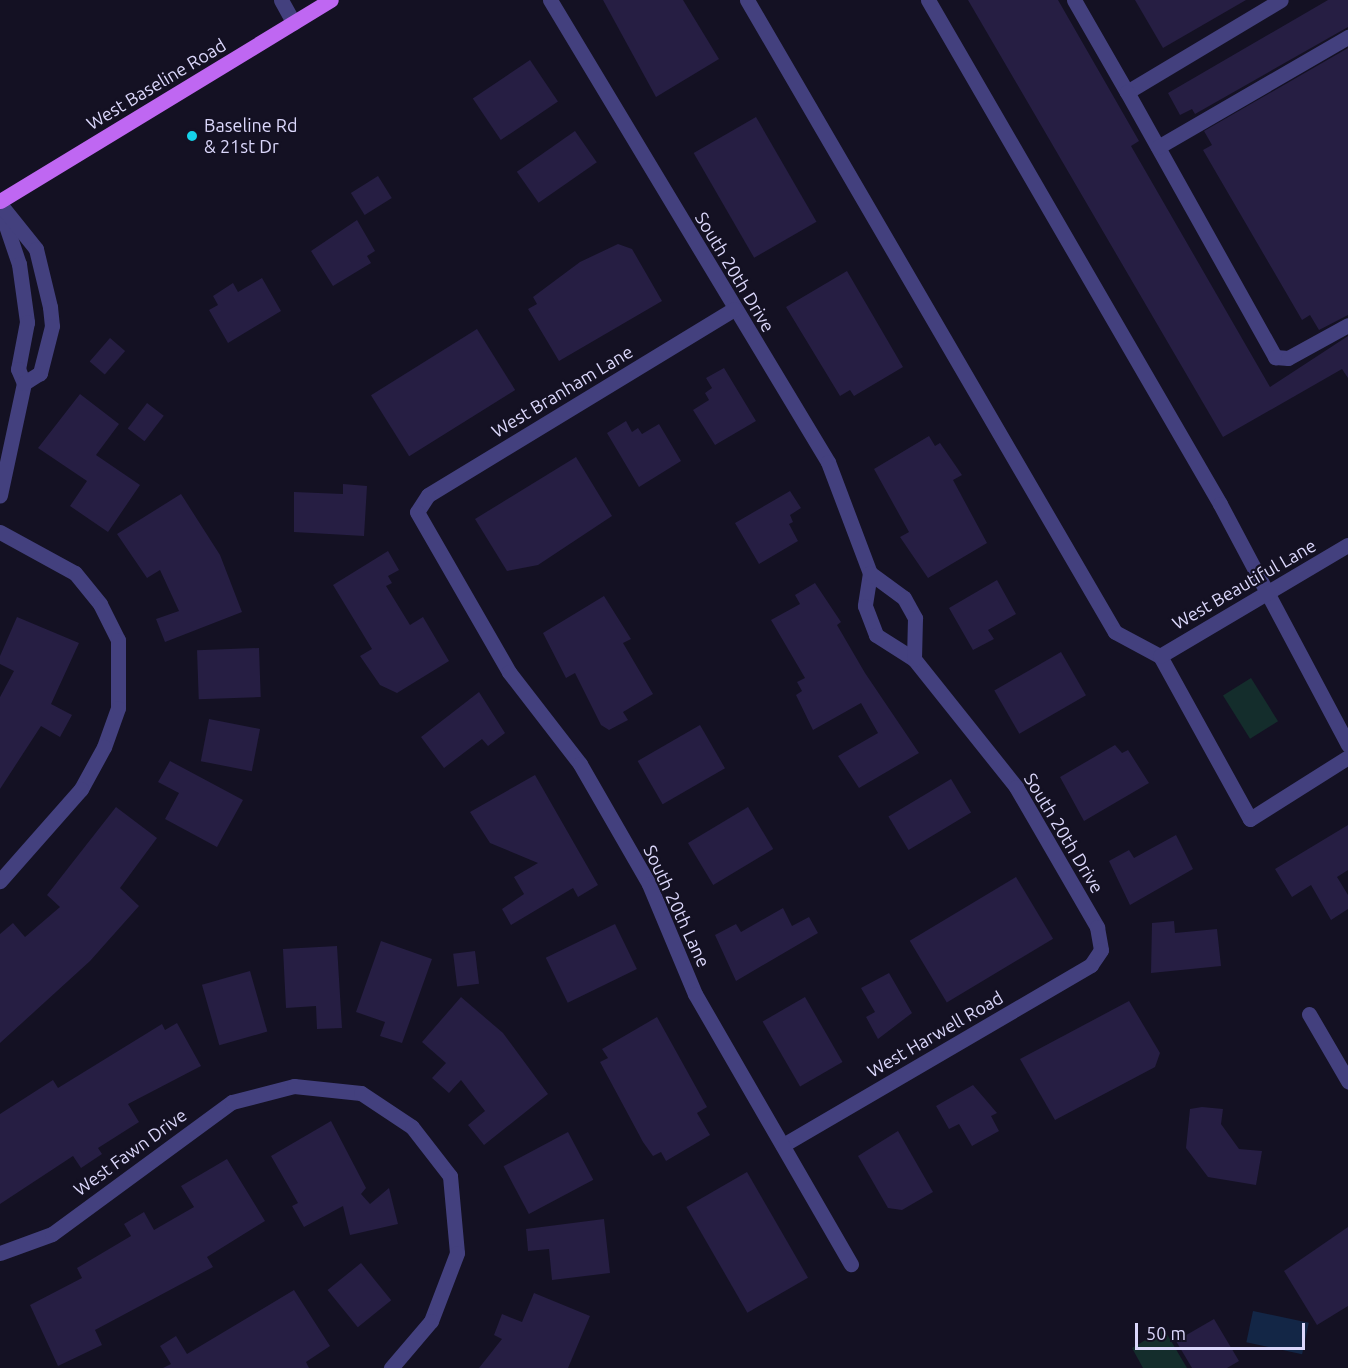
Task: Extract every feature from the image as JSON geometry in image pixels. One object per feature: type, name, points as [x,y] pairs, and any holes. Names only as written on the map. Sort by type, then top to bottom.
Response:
[{"type":"main road","name":"West Baseline Road","points":[[0,204],[332,0]]},
{"type":"street","points":[[281,0],[294,23]]},
{"type":"street","name":"South 20th Drive","points":[[550,0],[828,462],[870,573],[865,606],[869,622],[884,642],[914,659],[1016,788],[1097,927],[1101,950]]},
{"type":"street","points":[[747,0],[1115,632],[1160,656],[1250,819],[1348,756]]},
{"type":"street","points":[[928,0],[1268,593],[1348,745]]},
{"type":"street","points":[[1074,0],[1275,357],[1288,358],[1348,325]]},
{"type":"street","points":[[1127,92],[1281,0]]},
{"type":"street","points":[[1158,147],[1348,37]]},
{"type":"street","points":[[0,204],[19,264],[27,322],[18,369],[24,383],[0,495]]},
{"type":"street","points":[[0,204],[42,262],[52,326],[40,373],[24,383]]},
{"type":"street","name":"West Branham Lane","points":[[417,512],[428,495],[734,309]]},
{"type":"street","points":[[27,322],[52,326]]},
{"type":"street","name":"South 20th Lane","points":[[417,512],[509,672],[580,764],[649,884],[695,994],[851,1264]]},
{"type":"street","points":[[0,532],[75,573],[100,604],[118,640],[118,708],[81,789],[0,880]]},
{"type":"street","name":"West Beautiful Lane","points":[[1160,656],[1348,545]]},
{"type":"street","points":[[870,573],[904,598],[915,618],[914,659]]},
{"type":"street","name":"West Harwell Road","points":[[783,1144],[1091,965],[1101,950]]},
{"type":"street","points":[[1309,1014],[1348,1081]]},
{"type":"street","name":"West Fawn Drive","points":[[0,1253],[52,1234],[232,1102],[294,1086],[361,1093],[412,1126],[450,1176],[457,1253],[431,1321],[391,1368]]},
{"type":"green space","points":[[1251,678],[1278,721],[1250,739],[1223,695]]},
{"type":"green space","points":[[1164,1329],[1187,1368],[1143,1368],[1132,1348]]},
{"type":"water","points":[[1253,1311],[1309,1323],[1302,1354],[1246,1342]]},
{"type":"building","points":[[603,0],[683,0],[719,59],[656,97]]},
{"type":"building","points":[[968,0],[1058,0],[1139,141],[1131,146],[1270,387],[1348,336],[1348,378],[1342,369],[1223,437]]},
{"type":"building","points":[[1135,0],[1246,0],[1163,48]]},
{"type":"building","points":[[1328,0],[1348,0],[1348,27],[1195,114],[1192,109],[1180,115],[1168,93]]},
{"type":"building","points":[[1348,48],[1348,315],[1319,330],[1310,315],[1302,320],[1203,150],[1212,145],[1204,131]]},
{"type":"building","points":[[530,60],[558,101],[501,140],[473,99]]},
{"type":"building","points":[[756,117],[816,222],[754,258],[694,153]]},
{"type":"building","points":[[575,131],[597,162],[539,203],[517,172]]},
{"type":"building","points":[[378,176],[392,198],[365,215],[351,193]]},
{"type":"building","points":[[357,220],[375,251],[367,256],[371,263],[333,286],[311,251]]},
{"type":"building","points":[[618,244],[632,249],[662,301],[559,361],[528,309],[537,304],[533,297],[580,262]]},
{"type":"building","points":[[847,271],[903,367],[854,396],[850,390],[840,396],[786,307]]},
{"type":"building","points":[[262,278],[281,311],[228,343],[209,310],[218,305],[213,296],[233,283],[238,292]]},
{"type":"building","points":[[477,329],[515,390],[409,456],[371,395]]},
{"type":"building","points":[[110,338],[125,351],[105,375],[90,361]]},
{"type":"building","points":[[724,368],[756,421],[715,445],[693,410],[709,400],[705,393],[712,388],[706,378]]},
{"type":"building","points":[[80,394],[119,424],[96,455],[140,485],[108,532],[70,506],[87,481],[38,448]]},
{"type":"building","points":[[147,403],[164,416],[145,441],[128,429]]},
{"type":"building","points":[[626,421],[632,432],[638,428],[642,434],[659,424],[681,461],[639,487],[607,433]]},
{"type":"building","points":[[929,436],[935,446],[940,443],[962,475],[953,480],[987,543],[928,578],[900,537],[909,532],[874,469]]},
{"type":"building","points":[[576,457],[612,516],[538,565],[507,571],[475,519]]},
{"type":"building","points":[[343,484],[367,486],[364,536],[294,532],[294,492],[343,494]]},
{"type":"building","points":[[790,491],[801,508],[790,515],[793,522],[789,524],[798,541],[759,564],[735,523]]},
{"type":"building","points":[[181,494],[220,555],[242,612],[165,642],[156,619],[179,611],[160,570],[147,578],[117,534]]},
{"type":"building","points":[[388,551],[399,570],[388,576],[392,583],[386,586],[410,625],[423,617],[449,661],[397,693],[380,685],[360,656],[372,649],[333,585]]},
{"type":"building","points":[[997,580],[1016,614],[988,630],[994,639],[973,650],[949,608]]},
{"type":"building","points":[[815,583],[841,622],[837,625],[865,673],[919,753],[859,788],[838,756],[878,733],[861,703],[813,730],[796,695],[802,691],[797,682],[805,678],[771,620],[800,604],[795,595]]},
{"type":"building","points":[[604,596],[631,639],[623,643],[653,694],[623,712],[628,720],[609,730],[601,725],[575,673],[566,678],[543,633]]},
{"type":"building","points":[[17,617],[79,643],[51,704],[72,715],[60,737],[41,726],[0,789],[0,697],[14,671],[0,664],[0,656]]},
{"type":"building","points":[[259,648],[261,697],[199,699],[197,650]]},
{"type":"building","points":[[1061,652],[1086,695],[1019,734],[994,690]]},
{"type":"building","points":[[479,692],[505,733],[488,746],[482,739],[444,768],[421,737]]},
{"type":"building","points":[[209,719],[260,729],[252,771],[201,761]]},
{"type":"building","points":[[700,725],[725,768],[663,804],[638,761]]},
{"type":"building","points":[[1115,745],[1122,753],[1128,750],[1149,783],[1084,821],[1060,777]]},
{"type":"building","points":[[170,761],[243,800],[217,847],[165,819],[179,793],[158,782]]},
{"type":"building","points":[[535,775],[598,885],[578,897],[573,888],[511,925],[502,909],[524,894],[514,877],[538,863],[490,843],[470,812]]},
{"type":"building","points":[[951,779],[971,812],[909,850],[888,817]]},
{"type":"building","points":[[116,807],[157,838],[120,888],[139,906],[90,961],[0,1043],[0,934],[13,923],[25,937],[60,907],[47,895]]},
{"type":"building","points":[[748,807],[773,849],[713,885],[688,843]]},
{"type":"building","points":[[1348,825],[1348,870],[1337,877],[1348,895],[1348,909],[1331,920],[1311,885],[1292,897],[1275,869]]},
{"type":"building","points":[[1176,835],[1193,869],[1130,905],[1109,861],[1129,850],[1134,858]]},
{"type":"building","points":[[1016,877],[1053,939],[947,1003],[910,941]]},
{"type":"building","points":[[783,908],[792,926],[809,917],[818,933],[736,981],[715,935],[736,924],[741,932]]},
{"type":"building","points":[[1174,921],[1175,933],[1217,929],[1221,966],[1151,973],[1152,923]]},
{"type":"building","points":[[615,924],[637,969],[568,1003],[546,958]]},
{"type":"building","points":[[381,941],[432,959],[402,1043],[380,1036],[385,1022],[356,1012]]},
{"type":"building","points":[[337,946],[342,1028],[317,1029],[316,1006],[286,1008],[283,949]]},
{"type":"building","points":[[475,951],[479,984],[457,986],[453,954]]},
{"type":"building","points":[[250,971],[267,1032],[219,1045],[202,985]]},
{"type":"building","points":[[889,973],[912,1013],[878,1039],[866,1017],[875,1012],[861,988]]},
{"type":"building","points":[[461,997],[503,1033],[548,1094],[484,1145],[468,1125],[485,1111],[461,1080],[449,1093],[432,1078],[446,1063],[422,1042]]},
{"type":"building","points":[[805,997],[842,1062],[800,1086],[763,1022]]},
{"type":"building","points":[[1129,1001],[1160,1053],[1155,1067],[1055,1120],[1020,1059]]},
{"type":"building","points":[[657,1017],[707,1107],[697,1113],[710,1135],[666,1161],[661,1152],[653,1156],[643,1142],[600,1062],[608,1058],[602,1049]]},
{"type":"building","points":[[177,1023],[201,1066],[128,1104],[139,1122],[98,1148],[102,1154],[81,1168],[73,1156],[0,1204],[0,1114],[53,1080],[58,1088],[162,1024],[165,1030]]},
{"type":"building","points":[[973,1085],[997,1113],[991,1116],[999,1131],[972,1146],[959,1124],[949,1129],[936,1106]]},
{"type":"building","points":[[1202,1107],[1223,1109],[1221,1124],[1239,1149],[1262,1151],[1256,1185],[1208,1177],[1186,1148],[1190,1109]]},
{"type":"building","points":[[331,1121],[366,1188],[361,1194],[370,1204],[389,1188],[398,1224],[350,1235],[343,1206],[304,1227],[292,1206],[298,1203],[271,1156]]},
{"type":"building","points":[[898,1131],[933,1192],[902,1210],[888,1208],[858,1156]]},
{"type":"building","points":[[568,1132],[593,1180],[529,1214],[504,1166]]},
{"type":"building","points":[[227,1159],[265,1221],[207,1257],[213,1267],[95,1330],[102,1345],[58,1366],[30,1305],[82,1278],[77,1268],[131,1236],[124,1224],[144,1212],[154,1230],[194,1207],[181,1186]]},
{"type":"building","points":[[747,1172],[808,1278],[747,1313],[686,1207]]},
{"type":"building","points":[[604,1219],[610,1273],[552,1280],[549,1249],[528,1251],[526,1229]]},
{"type":"building","points":[[1348,1227],[1348,1306],[1317,1325],[1284,1271]]},
{"type":"building","points":[[361,1263],[391,1300],[358,1327],[328,1290]]},
{"type":"building","points":[[294,1290],[330,1346],[306,1362],[309,1368],[163,1368],[171,1364],[160,1346],[176,1336],[187,1354]]},
{"type":"building","points":[[534,1293],[590,1316],[568,1368],[479,1368],[502,1339],[494,1335],[502,1314],[522,1322]]},
{"type":"building","points":[[1214,1319],[1239,1361],[1227,1368],[1192,1368],[1176,1341]]},
{"type":"place","name":"Baseline Rd & 21st Dr","points":[[192,136]]}]
